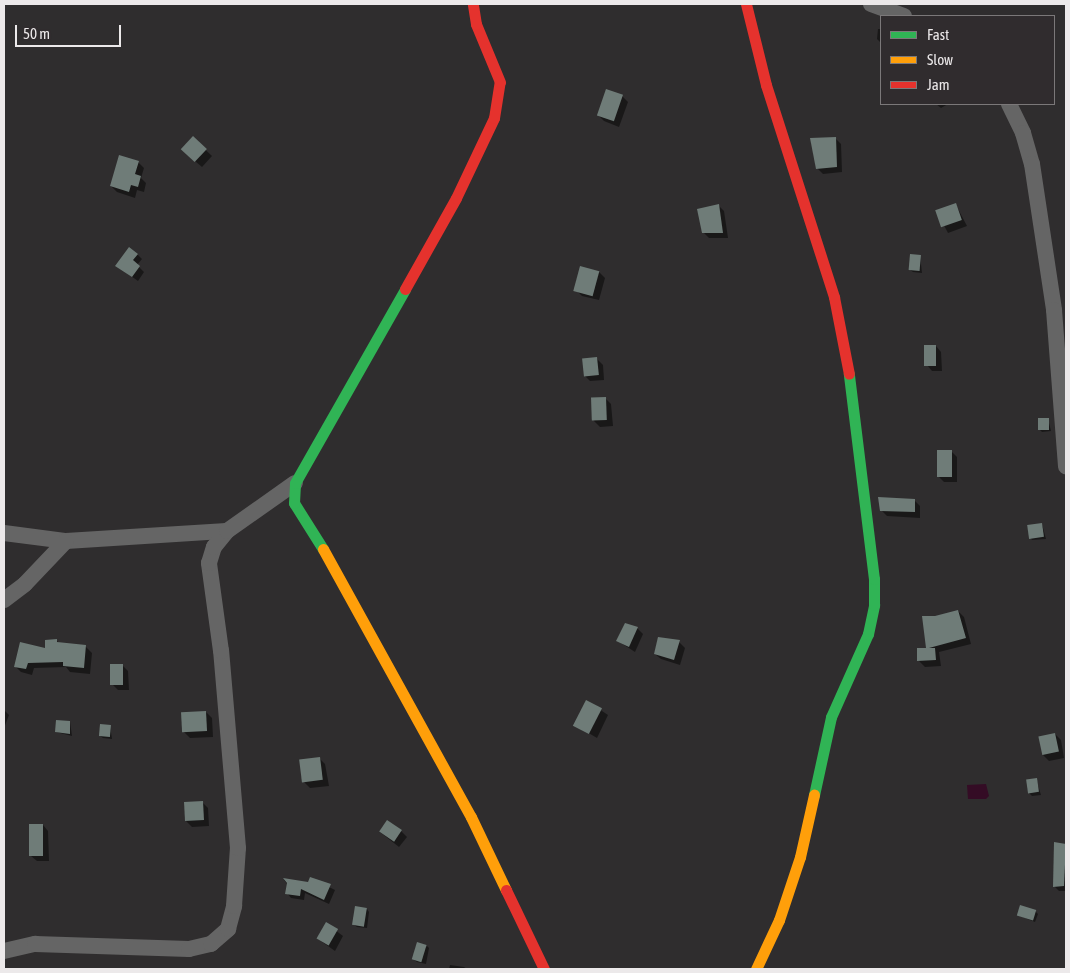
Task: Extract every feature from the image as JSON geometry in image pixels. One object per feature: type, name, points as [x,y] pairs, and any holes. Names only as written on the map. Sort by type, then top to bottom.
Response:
[{"type":"street","points":[[4,951],[35,944],[189,949],[211,944],[228,929],[234,906],[238,848],[221,651],[209,563],[214,547],[227,531],[295,483],[456,198],[494,118],[500,82],[494,62],[476,24],[473,4]]},
{"type":"street","points":[[746,4],[766,85],[834,297],[850,382],[874,578],[874,605],[868,634],[831,717],[803,848],[779,920],[756,969]]},
{"type":"street","points":[[871,4],[901,15]]},
{"type":"street","points":[[1009,105],[1023,133],[1032,164],[1054,310],[1066,467]]},
{"type":"street","points":[[295,483],[294,502],[298,512],[338,574],[472,817],[544,969]]},
{"type":"street","points":[[4,533],[66,541],[227,531]]},
{"type":"street","points":[[4,600],[24,584],[66,541]]},
{"type":"shaded area","points":[[986,784],[989,796],[986,799],[968,799],[967,785]]},
{"type":"building","points":[[606,89],[623,95],[614,121],[597,115]]},
{"type":"building","points":[[193,136],[207,149],[195,162],[181,149]]},
{"type":"building","points":[[836,137],[837,167],[816,169],[810,138]]},
{"type":"building","points":[[119,155],[139,161],[135,174],[141,176],[138,187],[131,185],[129,192],[110,186]]},
{"type":"building","points":[[956,203],[962,220],[941,227],[935,210]]},
{"type":"building","points":[[719,204],[723,233],[702,233],[697,209]]},
{"type":"building","points":[[129,247],[138,254],[133,260],[140,266],[132,277],[115,266]]},
{"type":"building","points":[[910,254],[921,255],[920,271],[909,270]]},
{"type":"building","points":[[580,266],[599,271],[593,296],[573,291]]},
{"type":"building","points":[[924,345],[936,345],[936,366],[924,366]]},
{"type":"building","points":[[597,357],[599,375],[584,376],[582,359]]},
{"type":"building","points":[[606,397],[607,420],[592,421],[591,398]]},
{"type":"building","points":[[1038,418],[1049,418],[1049,430],[1038,430]]},
{"type":"building","points":[[937,450],[952,450],[952,477],[937,477]]},
{"type":"building","points":[[878,497],[915,499],[915,512],[880,511]]},
{"type":"building","points":[[1042,523],[1044,537],[1029,539],[1027,525]]},
{"type":"building","points":[[958,610],[966,638],[929,648],[935,648],[936,660],[917,661],[917,648],[926,648],[922,616],[935,616]]},
{"type":"building","points":[[625,623],[638,627],[629,647],[616,641]]},
{"type":"building","points":[[658,637],[680,640],[674,660],[654,654]]},
{"type":"building","points":[[57,639],[57,642],[86,645],[84,668],[63,666],[63,662],[28,663],[26,669],[14,667],[20,642],[45,648],[45,640]]},
{"type":"building","points":[[110,664],[123,664],[123,685],[110,685]]},
{"type":"building","points":[[586,700],[602,708],[589,734],[573,726]]},
{"type":"building","points":[[206,711],[207,731],[182,732],[181,712]]},
{"type":"building","points":[[56,720],[70,721],[70,734],[55,732]]},
{"type":"building","points":[[100,724],[111,725],[110,737],[99,736]]},
{"type":"building","points":[[1055,733],[1059,752],[1042,755],[1038,737]]},
{"type":"building","points":[[320,757],[323,780],[302,782],[299,760]]},
{"type":"building","points":[[1037,778],[1039,792],[1028,793],[1026,780]]},
{"type":"building","points":[[203,801],[204,820],[185,821],[184,802]]},
{"type":"building","points":[[387,820],[402,830],[394,842],[379,832]]},
{"type":"building","points":[[29,824],[43,824],[43,856],[29,856]]},
{"type":"building","points":[[1054,842],[1066,844],[1064,886],[1053,887]]},
{"type":"building","points":[[310,877],[331,884],[324,900],[301,889],[300,896],[285,894],[287,883],[283,878],[308,882]]},
{"type":"building","points":[[1020,905],[1036,910],[1033,920],[1017,916]]},
{"type":"building","points":[[355,906],[367,908],[364,927],[352,925]]},
{"type":"building","points":[[326,922],[338,929],[329,945],[316,938]]},
{"type":"building","points":[[417,942],[427,945],[421,962],[412,959]]},
{"type":"traffic: fast","points":[[323,549],[294,503],[295,483],[405,289]]},
{"type":"traffic: fast","points":[[814,795],[831,717],[868,634],[874,605],[874,579],[849,374]]},
{"type":"traffic: slow","points":[[323,549],[471,817],[506,890]]},
{"type":"traffic: slow","points":[[756,969],[779,920],[800,857],[814,795]]},
{"type":"traffic: jam","points":[[405,289],[456,198],[494,118],[500,82],[476,24],[473,4]]},
{"type":"traffic: jam","points":[[746,4],[766,85],[834,297],[849,374]]},
{"type":"traffic: jam","points":[[506,890],[544,969]]}]
